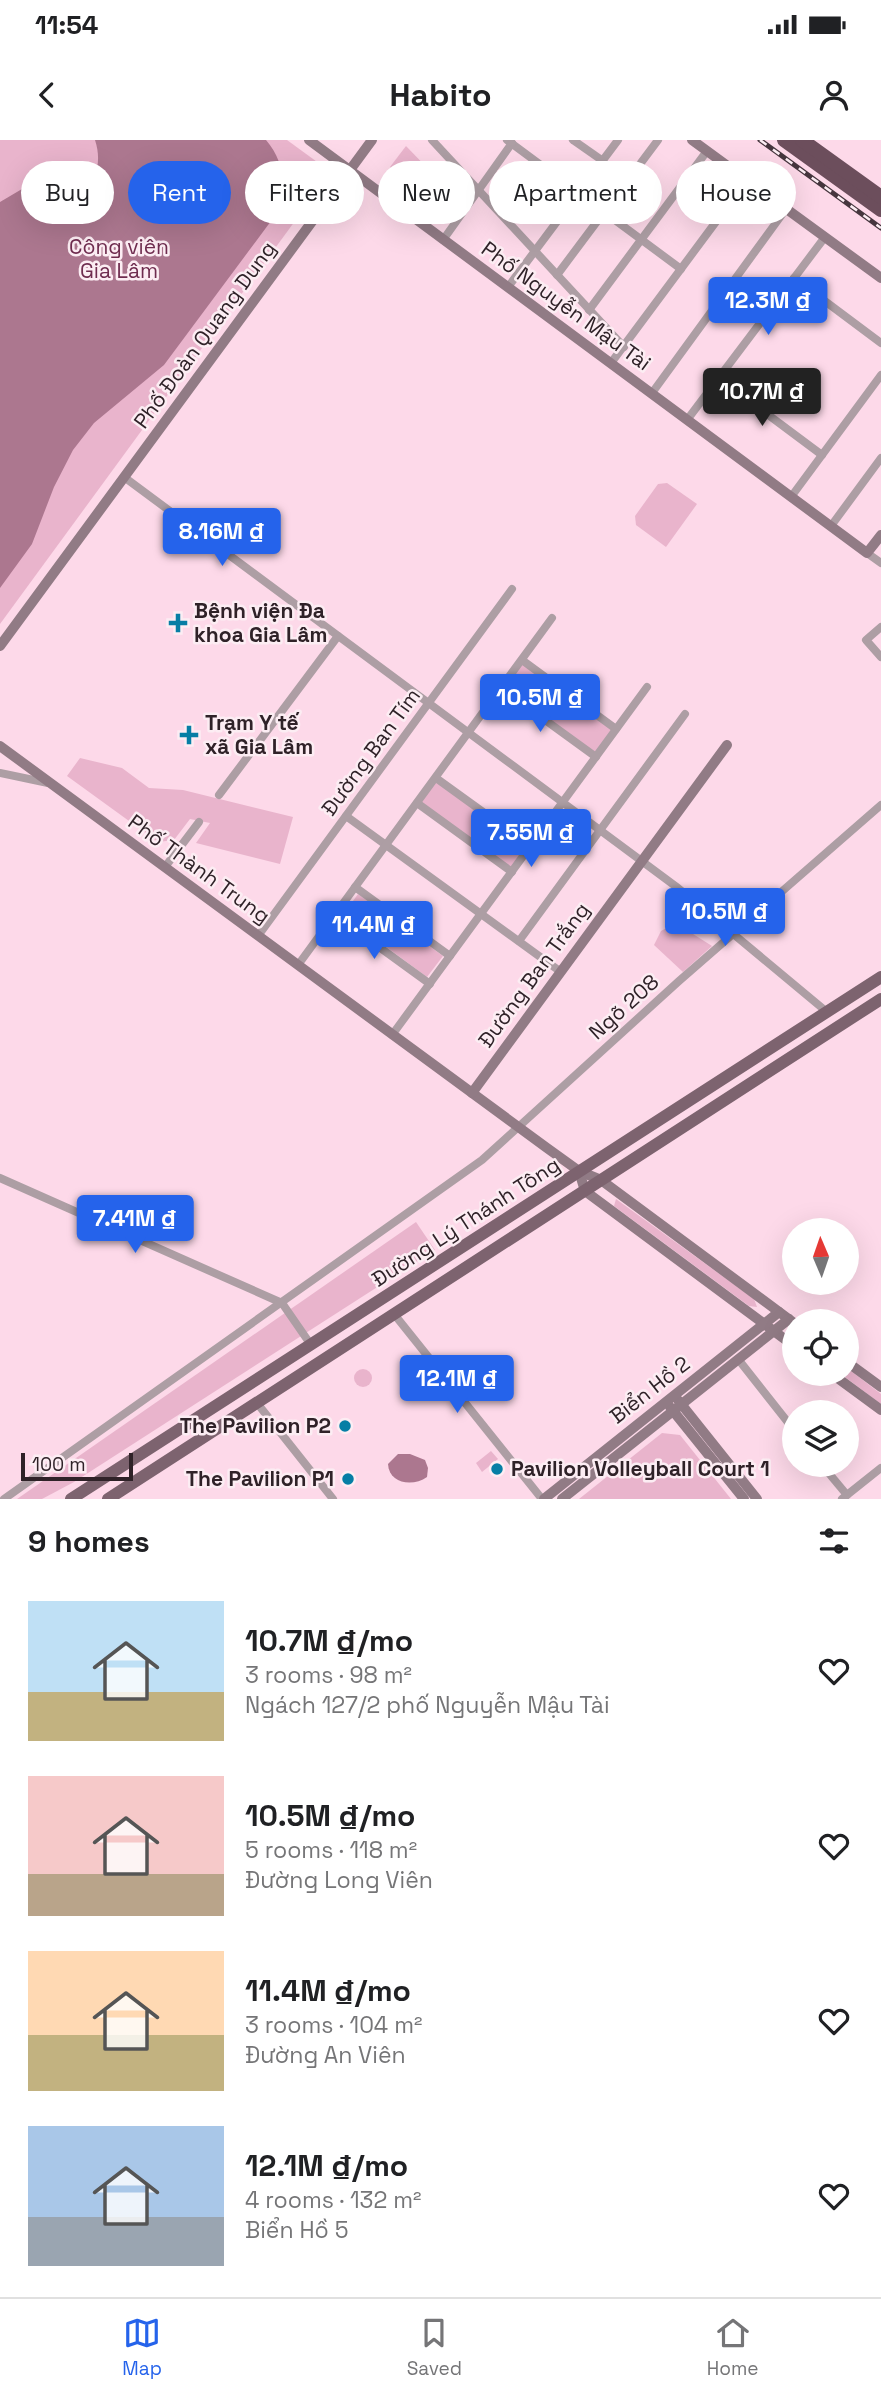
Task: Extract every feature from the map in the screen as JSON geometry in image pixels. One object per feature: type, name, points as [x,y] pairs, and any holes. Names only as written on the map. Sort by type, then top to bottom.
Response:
[{"type":"highway","points":[[784,140],[881,210]]},
{"type":"highway","points":[[802,140],[881,197]]},
{"type":"main road","name":"Đường Lý Thánh Tông","points":[[71,1499],[881,976]]},
{"type":"main road","name":"Đường Lý Thánh Tông","points":[[108,1499],[881,999]]},
{"type":"street","name":"Phố Nguyễn Mậu Tài","points":[[309,140],[338,161]]},
{"type":"street","name":"Phố Đoàn Quang Dung","points":[[357,161],[372,140]]},
{"type":"street","points":[[432,140],[624,347]]},
{"type":"street","points":[[573,140],[603,161],[618,140]]},
{"type":"street","points":[[643,161],[658,140]]},
{"type":"street","points":[[692,140],[721,161]]},
{"type":"street","points":[[443,240],[510,142],[536,161]]},
{"type":"street","points":[[589,310],[707,151]]},
{"type":"street","name":"Phố Nguyễn Mậu Tài","points":[[364,181],[867,553]]},
{"type":"street","points":[[796,216],[881,278]]},
{"type":"street","name":"Phố Đoàn Quang Dung","points":[[0,646],[310,224]]},
{"type":"street","points":[[508,287],[555,224]]},
{"type":"street","points":[[557,275],[596,224]]},
{"type":"street","points":[[621,224],[681,269]]},
{"type":"street","points":[[611,363],[714,224]]},
{"type":"street","points":[[652,393],[775,224]]},
{"type":"street","points":[[687,420],[825,237]]},
{"type":"street","points":[[794,278],[881,343]]},
{"type":"street","points":[[792,497],[881,375]]},
{"type":"street","points":[[719,378],[822,455]]},
{"type":"street","points":[[831,526],[881,458]]},
{"type":"street","points":[[124,477],[642,861],[827,1012]]},
{"type":"street","points":[[881,535],[867,553],[881,563]]},
{"type":"street","name":"Đường Ban Tím","points":[[258,936],[512,589]]},
{"type":"street","points":[[298,965],[552,618]]},
{"type":"street","points":[[881,628],[866,640],[881,657]]},
{"type":"street","points":[[219,795],[338,636]]},
{"type":"street","points":[[522,660],[617,729]]},
{"type":"street","points":[[392,1035],[647,687]]},
{"type":"street","points":[[501,688],[596,757]]},
{"type":"street","points":[[519,941],[685,714]]},
{"type":"street","name":"Đường Ban Trắng","points":[[472,1093],[727,745]]},
{"type":"street","name":"Phố Thành Trung","points":[[0,746],[517,1127],[579,1171],[601,1180],[782,1314]]},
{"type":"street","points":[[0,773],[52,784]]},
{"type":"street","points":[[436,778],[530,846]]},
{"type":"street","points":[[417,803],[512,872]]},
{"type":"street","name":"Ngõ 208","points":[[4,1499],[459,1178],[881,805]]},
{"type":"street","points":[[346,816],[561,972]]},
{"type":"street","points":[[165,867],[199,821]]},
{"type":"street","points":[[355,887],[450,956]]},
{"type":"street","points":[[335,915],[430,984]]},
{"type":"street","points":[[579,1171],[585,1191],[782,1337]]},
{"type":"street","points":[[0,1178],[282,1303],[311,1345]]},
{"type":"street","points":[[394,1314],[543,1499]]},
{"type":"street","name":"Biển Hồ 2","points":[[562,1499],[674,1403],[769,1327],[782,1321]]},
{"type":"street","name":"Biển Hồ 2","points":[[543,1499],[738,1359],[769,1327]]},
{"type":"street","points":[[738,1359],[782,1415]]},
{"type":"street","points":[[859,1371],[881,1387]]},
{"type":"street","points":[[848,1386],[881,1410]]},
{"type":"street","points":[[257,1403],[333,1499]]},
{"type":"street","points":[[674,1403],[744,1499]]},
{"type":"street","points":[[674,1403],[757,1499]]},
{"type":"street","points":[[831,1477],[845,1497],[881,1468]]},
{"type":"green space","name":"Công viên Gia Lâm","points":[[0,140],[287,140],[316,161],[245,161],[245,224],[293,224],[0,624]]},
{"type":"green space","points":[[406,146],[420,161],[395,161]]},
{"type":"green space","points":[[667,483],[697,504],[666,547],[636,525],[635,516],[658,484]]},
{"type":"green space","points":[[522,660],[616,729],[595,757],[501,688]]},
{"type":"green space","points":[[80,758],[122,768],[149,788],[183,790],[293,817],[280,864],[196,843],[210,823],[190,819],[174,840],[158,842],[67,776]]},
{"type":"green space","points":[[436,778],[530,846],[512,872],[417,803]]},
{"type":"green space","points":[[358,894],[443,956],[427,977],[343,915]]},
{"type":"green space","points":[[670,926],[693,934],[712,946],[683,972],[654,945],[661,931]]},
{"type":"green space","points":[[616,1199],[754,1299],[757,1307],[749,1306],[614,1206]]},
{"type":"green space","points":[[416,1222],[435,1250],[74,1482],[42,1499],[17,1499]]},
{"type":"green space","points":[[359,1369],[367,1369],[372,1378],[370,1385],[359,1387],[354,1382],[354,1374]]},
{"type":"green space","points":[[859,1377],[881,1394],[881,1404],[857,1386]]},
{"type":"green space","points":[[662,1433],[680,1435],[731,1499],[579,1499]]},
{"type":"green space","points":[[491,1451],[498,1459],[482,1472],[476,1463]]},
{"type":"shaded area","name":"Công viên Gia Lâm","points":[[95,140],[266,140],[279,161],[245,161],[245,224],[269,224],[164,365],[94,423],[73,450],[54,487],[32,544],[0,588],[0,202],[21,190],[21,224],[114,224],[114,161],[97,161]]},
{"type":"shaded area","points":[[398,1454],[410,1454],[425,1460],[427,1477],[409,1483],[397,1480],[389,1471],[388,1464]]},
{"type":"railway","points":[[760,140],[881,228]]},
{"type":"place","name":"Bệnh viện Đa khoa Gia Lâm","points":[[178,623]]},
{"type":"place","name":"Trạm Y tế xã Gia Lâm","points":[[189,735]]},
{"type":"place","name":"The Pavilion P2","points":[[345,1426]]},
{"type":"place","name":"Pavilion Volleyball Court 1","points":[[497,1469]]},
{"type":"place","name":"The Pavilion P1","points":[[348,1479]]}]
